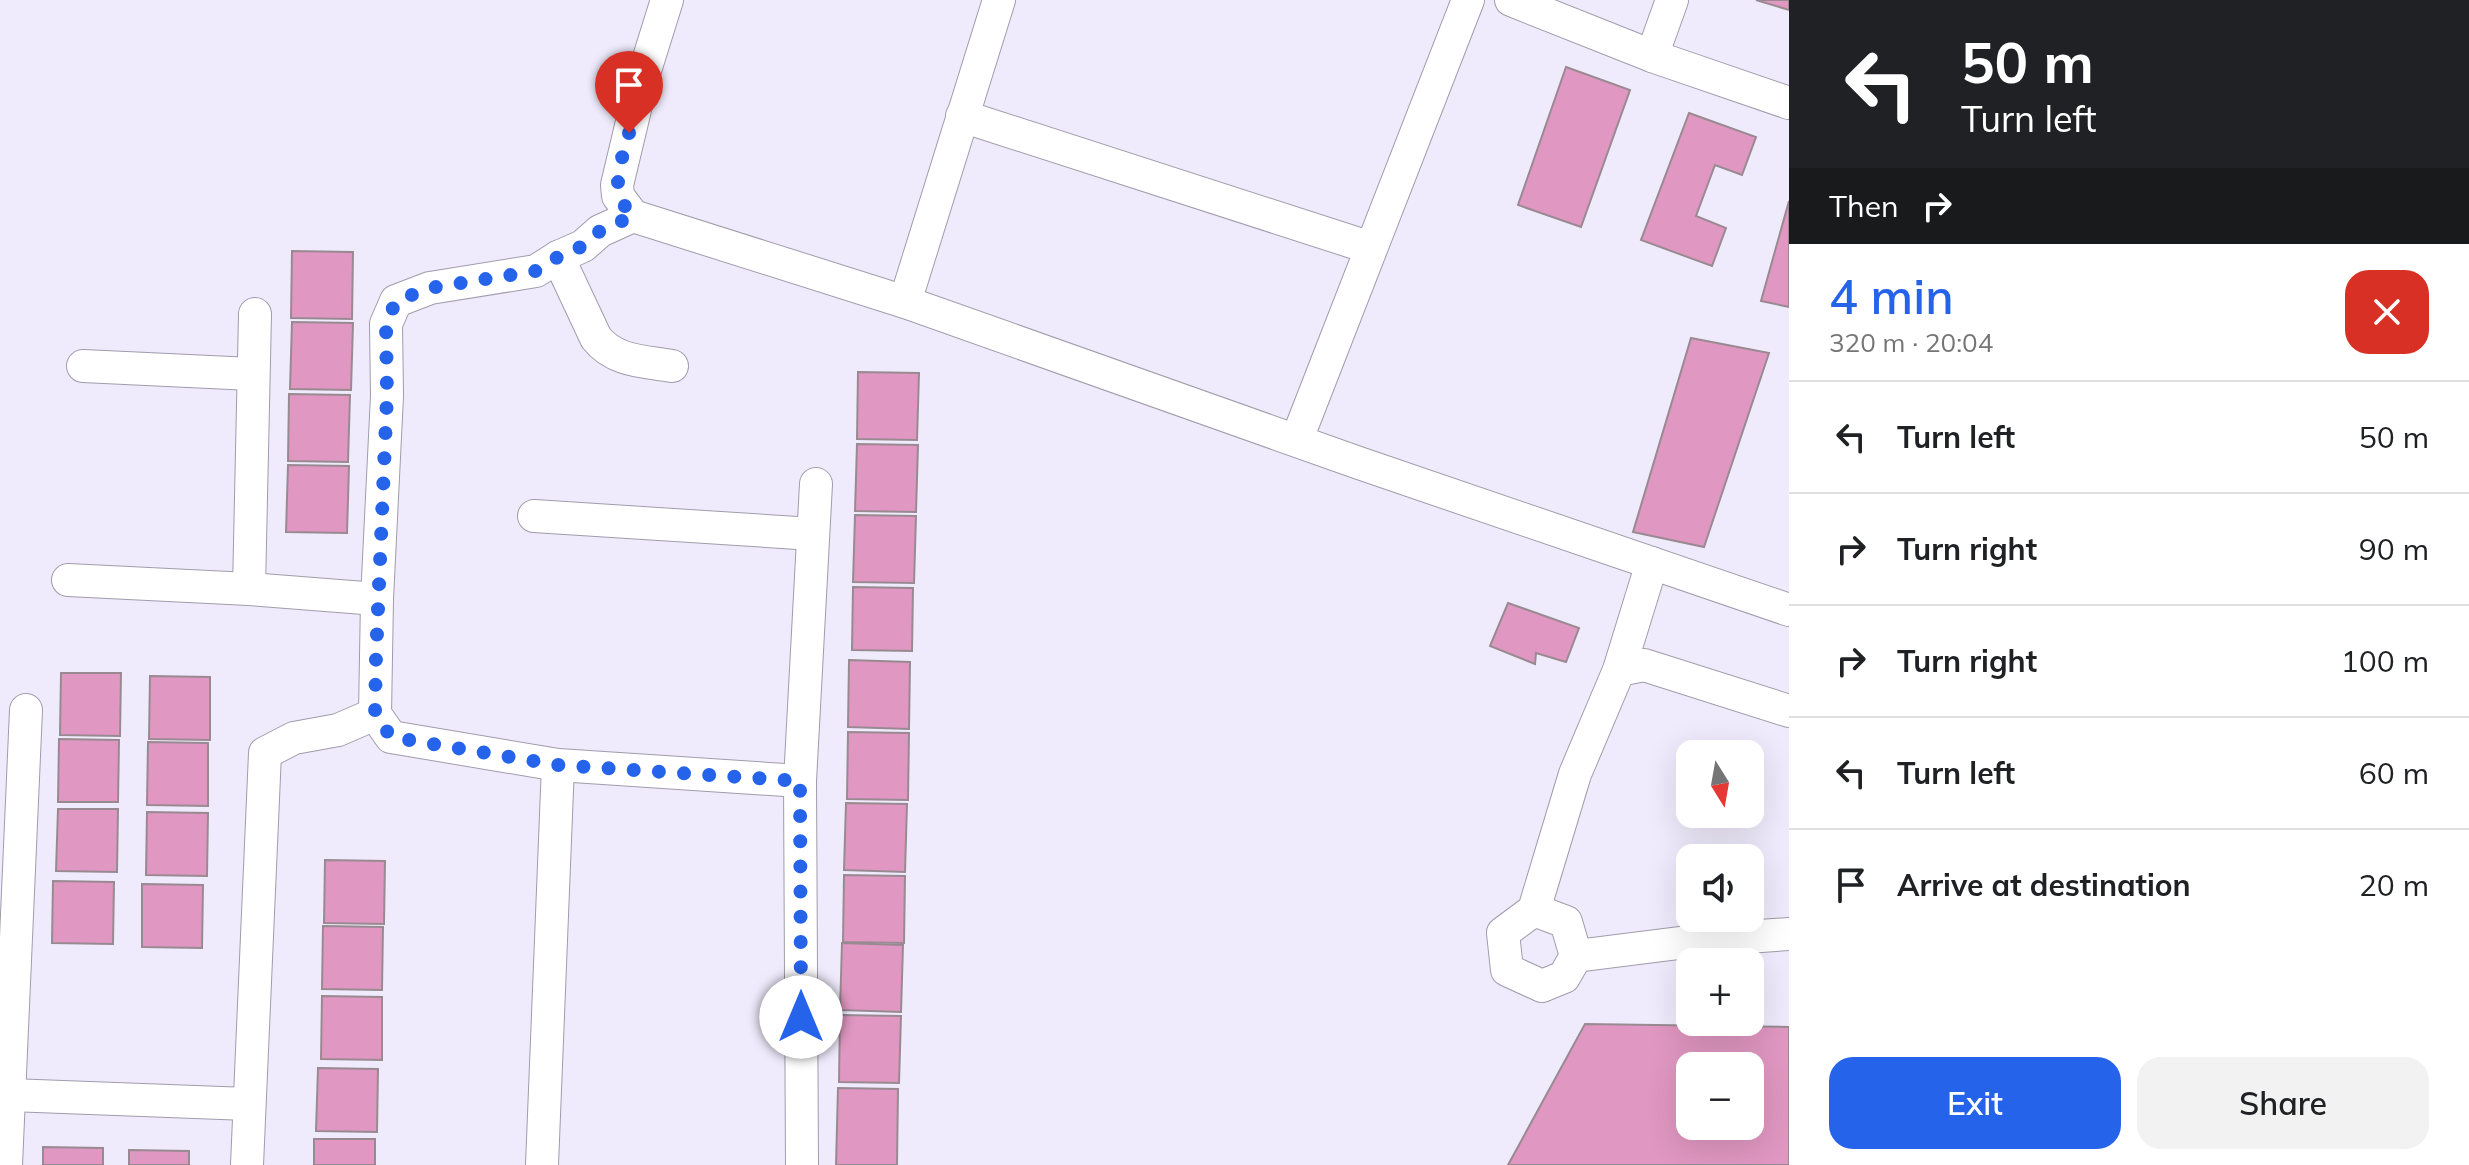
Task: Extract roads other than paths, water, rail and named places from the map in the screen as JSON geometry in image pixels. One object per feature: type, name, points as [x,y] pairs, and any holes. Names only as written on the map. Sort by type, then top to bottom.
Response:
[{"type":"street","points":[[667,0],[642,80],[617,185],[618,196],[633,216],[905,302],[1359,463],[1789,610]]},
{"type":"street","points":[[905,302],[999,0]]},
{"type":"street","points":[[1297,439],[1468,0]]},
{"type":"street","points":[[1511,0],[1652,56],[1789,103]]},
{"type":"street","points":[[1652,56],[1672,0]]},
{"type":"street","points":[[962,116],[1371,248]]},
{"type":"street","points":[[633,216],[600,231],[583,246],[536,271],[430,288],[396,301],[386,324],[387,396],[375,714],[391,737],[558,765],[800,781]]},
{"type":"street","points":[[558,257],[596,338],[605,349],[618,357],[672,366]]},
{"type":"street","points":[[249,589],[255,314]]},
{"type":"street","points":[[83,366],[252,374]]},
{"type":"street","points":[[802,1165],[800,781],[816,484]]},
{"type":"street","points":[[534,516],[813,534]]},
{"type":"street","points":[[1534,910],[1566,922],[1576,956],[1564,977],[1542,986],[1507,970],[1503,933],[1534,910],[1575,774],[1619,670],[1652,563]]},
{"type":"street","points":[[68,580],[377,599]]},
{"type":"street","points":[[1619,670],[1644,665],[1789,711]]},
{"type":"street","points":[[6,1165],[26,710]]},
{"type":"street","points":[[247,1165],[265,753],[294,738],[338,730],[375,714]]},
{"type":"street","points":[[542,1165],[558,765]]},
{"type":"street","points":[[1576,956],[1703,940],[1789,934]]},
{"type":"street","points":[[10,1095],[248,1104]]}]
